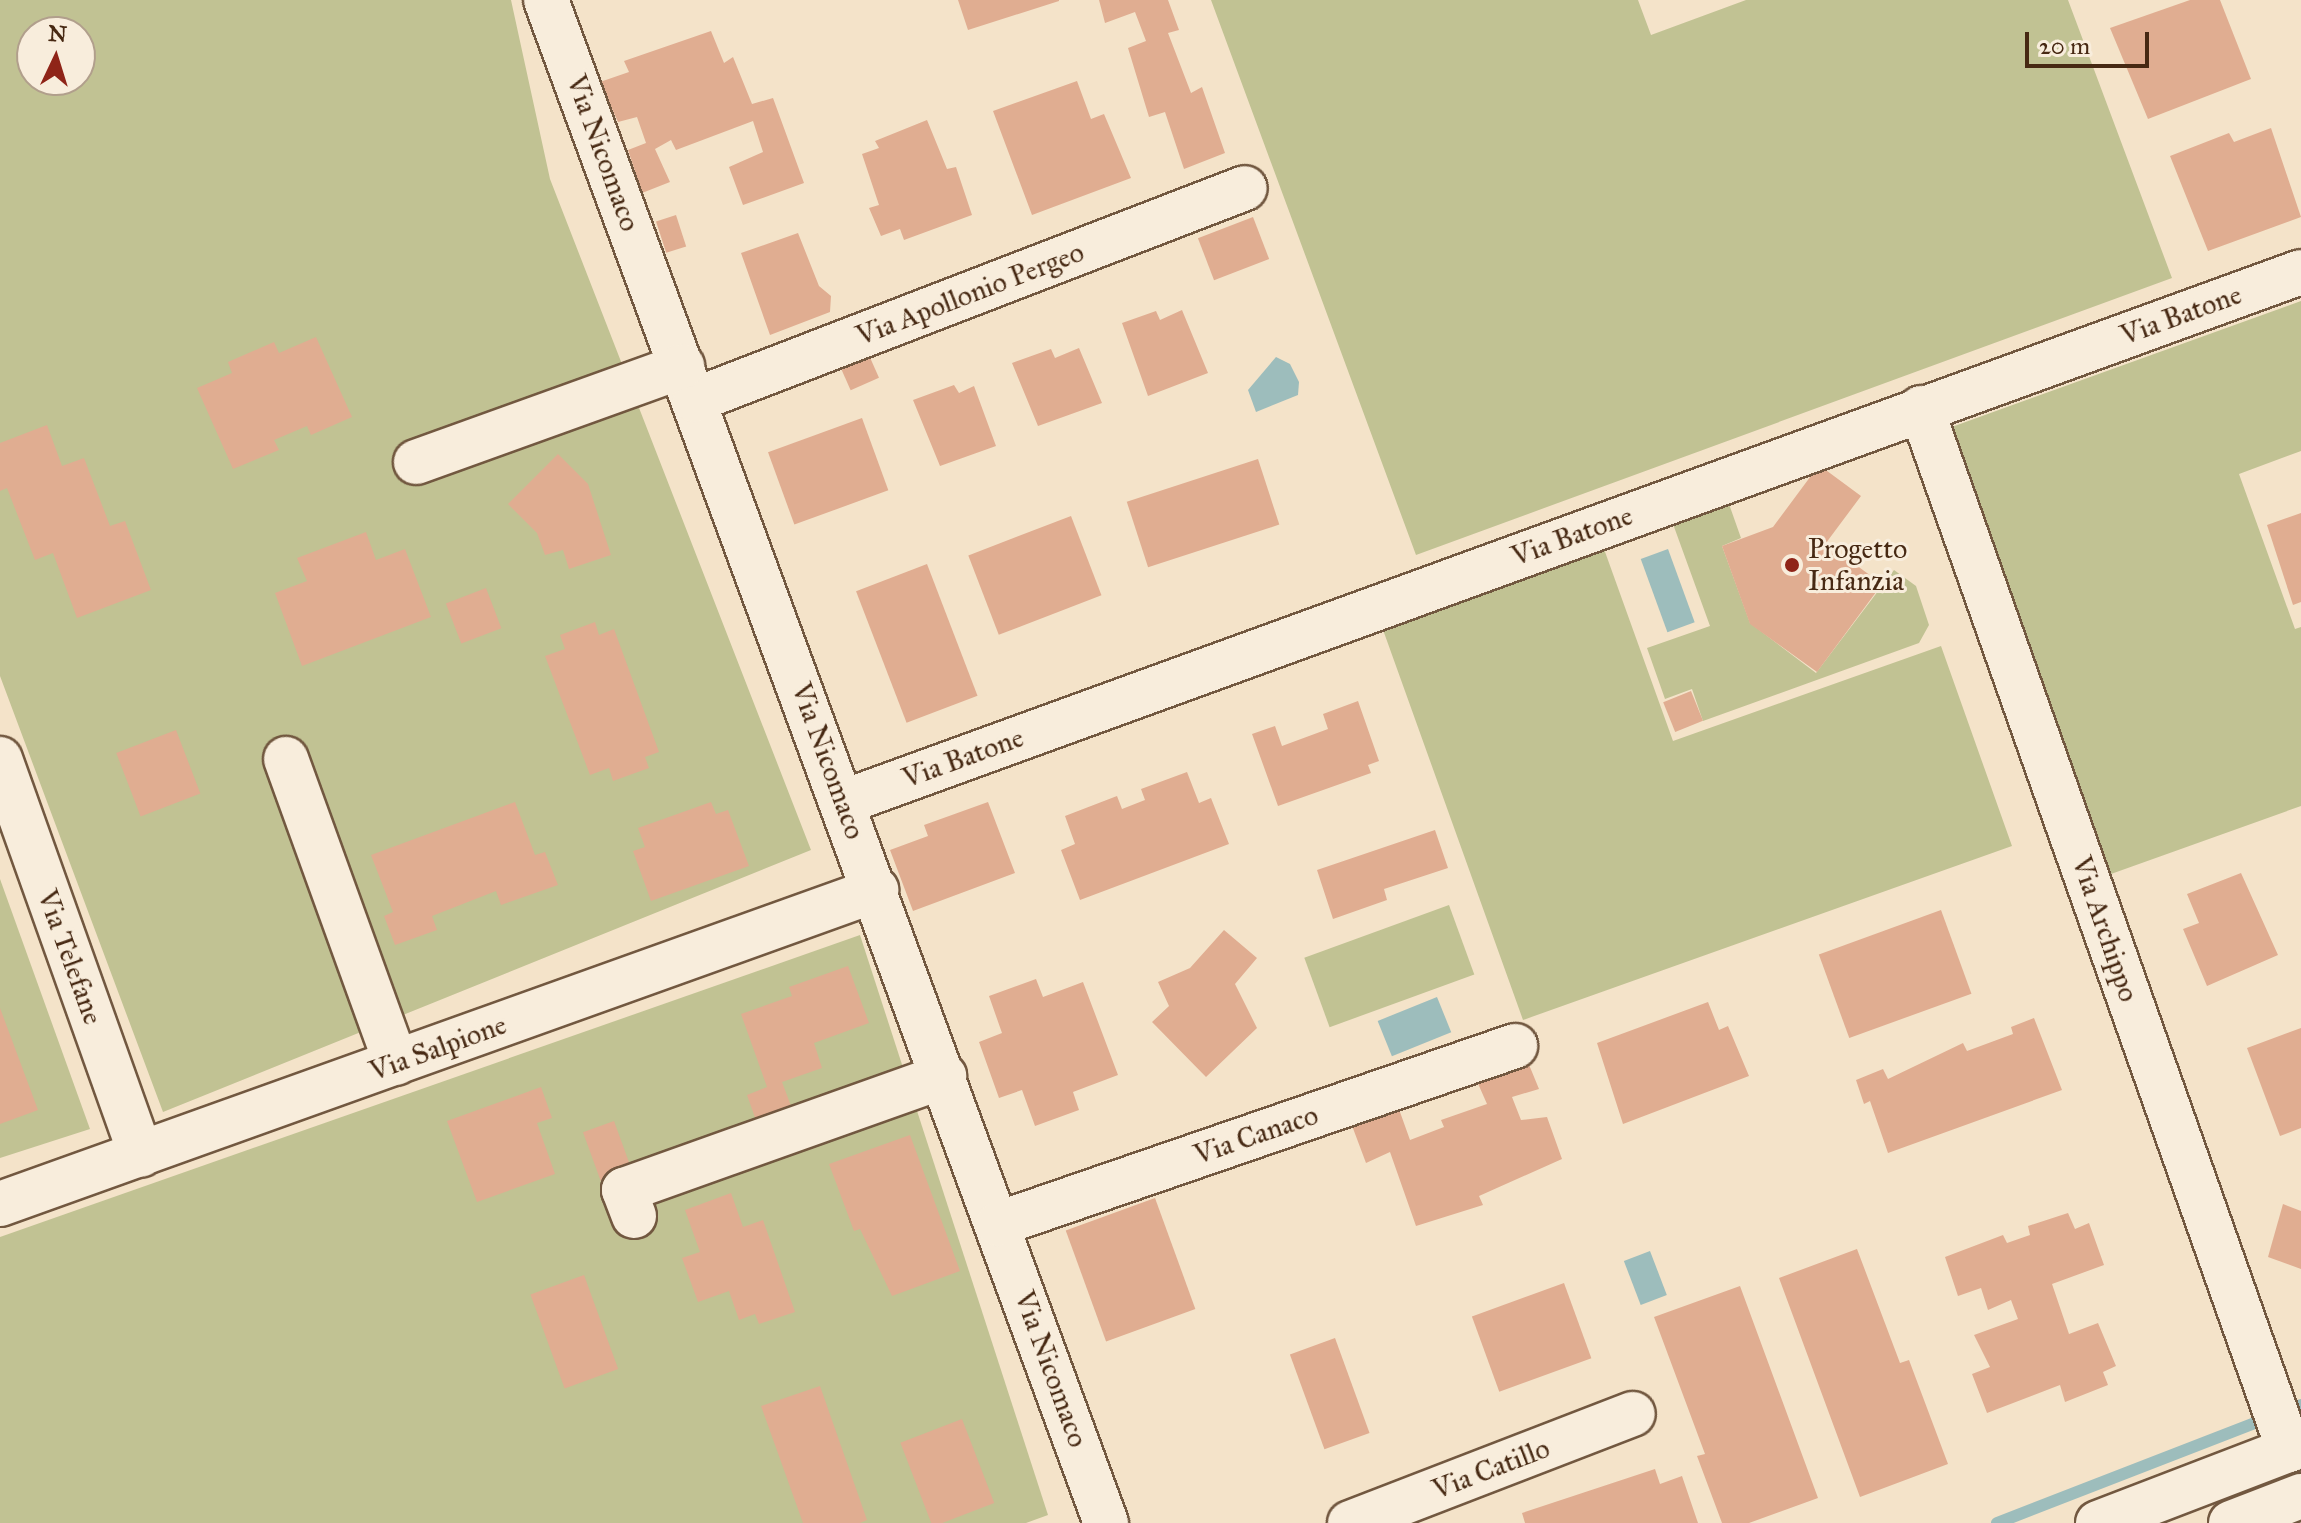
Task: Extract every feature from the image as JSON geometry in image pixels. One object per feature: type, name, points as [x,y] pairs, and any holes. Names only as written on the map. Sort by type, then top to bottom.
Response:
[{"type":"street","name":"Via Nicomaco","points":[[546,0],[844,802],[1106,1523]]},
{"type":"street","name":"Via Apollonio Pergeo","points":[[416,462],[688,383],[1245,188]]},
{"type":"street","name":"Via Batone","points":[[844,802],[2301,272]]},
{"type":"street","name":"Via Archippo","points":[[1921,408],[2269,1393],[2291,1443]]},
{"type":"street","name":"Via Telefane","points":[[0,759],[141,1155]]},
{"type":"street","points":[[286,759],[396,1063]]},
{"type":"street","name":"Via Salpione","points":[[0,1204],[876,890]]},
{"type":"street","name":"Via Canaco","points":[[998,1224],[1515,1046]]},
{"type":"street","points":[[634,1216],[624,1190],[944,1076]]},
{"type":"street","name":"Via Catillo","points":[[1350,1523],[1633,1414]]},
{"type":"street","points":[[2098,1523],[2291,1443]]},
{"type":"street","points":[[2231,1523],[2301,1496]]},
{"type":"green space","points":[[0,0],[511,0],[550,179],[811,850],[163,1112],[0,676]]},
{"type":"green space","points":[[1211,0],[1638,0],[1651,35],[1746,0],[2068,0],[2172,278],[1416,555]]},
{"type":"green space","points":[[2301,301],[2301,451],[2239,474],[2295,629],[2301,627],[2301,806],[2111,874],[1949,428]]},
{"type":"green space","points":[[1729,504],[1741,538],[1722,546],[1750,623],[1816,673],[1894,570],[1916,586],[1929,625],[1919,643],[1703,721],[1692,689],[1665,699],[1647,648],[1710,626],[1673,524]]},
{"type":"green space","points":[[1604,549],[1673,741],[1941,646],[2012,846],[1523,1020],[1382,627]]},
{"type":"green space","points":[[0,879],[90,1129],[0,1158]]},
{"type":"green space","points":[[1449,905],[1474,975],[1330,1027],[1304,958]]},
{"type":"green space","points":[[860,935],[1048,1515],[1026,1523],[0,1523],[0,1237]]},
{"type":"water","points":[[1276,357],[1290,364],[1299,382],[1298,395],[1256,412],[1248,390]]},
{"type":"water","points":[[1668,549],[1695,622],[1667,632],[1641,559]]},
{"type":"water","points":[[1437,997],[1451,1032],[1392,1056],[1378,1021]]},
{"type":"water","points":[[1650,1251],[1667,1295],[1641,1305],[1624,1261]]},
{"type":"building","points":[[958,0],[1059,0],[1059,1],[968,30]]},
{"type":"building","points":[[1099,0],[1168,0],[1179,30],[1168,33],[1191,93],[1202,87],[1225,153],[1184,169],[1165,112],[1149,117],[1128,48],[1146,41],[1135,12],[1105,23]]},
{"type":"building","points":[[2190,0],[2220,0],[2251,79],[2148,119],[2110,28]]},
{"type":"building","points":[[711,31],[724,63],[733,57],[752,104],[773,98],[804,183],[743,205],[729,167],[763,152],[753,121],[676,150],[671,140],[655,149],[670,182],[642,193],[628,150],[646,143],[637,117],[618,122],[600,82],[629,72],[624,61]]},
{"type":"building","points":[[1077,81],[1091,119],[1104,114],[1131,178],[1032,215],[993,111]]},
{"type":"building","points":[[927,120],[947,169],[956,167],[972,215],[904,240],[900,229],[881,236],[869,208],[879,205],[862,154],[879,148],[875,141]]},
{"type":"building","points":[[2271,128],[2301,217],[2208,251],[2170,156],[2229,133],[2234,142]]},
{"type":"building","points":[[676,215],[686,246],[666,253],[656,221]]},
{"type":"building","points":[[1253,217],[1269,259],[1214,280],[1198,238]]},
{"type":"building","points":[[798,233],[819,286],[831,296],[830,312],[770,335],[741,253]]},
{"type":"building","points":[[1182,310],[1208,373],[1148,396],[1122,323],[1156,311],[1160,320]]},
{"type":"building","points":[[316,337],[352,417],[311,435],[307,426],[274,440],[279,450],[233,469],[197,388],[232,373],[228,362],[274,342],[279,353]]},
{"type":"building","points":[[1079,348],[1102,403],[1038,426],[1012,363],[1051,349],[1055,358]]},
{"type":"building","points":[[868,353],[879,378],[851,390],[840,366]]},
{"type":"building","points":[[954,385],[959,393],[974,386],[996,446],[940,466],[913,400]]},
{"type":"building","points":[[862,418],[888,490],[794,525],[768,452]]},
{"type":"building","points":[[47,425],[62,466],[84,458],[110,526],[125,521],[151,590],[77,618],[53,553],[35,560],[7,488],[0,491],[0,443]]},
{"type":"building","points":[[558,454],[588,484],[611,555],[569,569],[563,550],[545,555],[537,533],[508,504]]},
{"type":"building","points":[[1258,459],[1279,525],[1148,567],[1127,502]]},
{"type":"building","name":"Progetto Infanzia","points":[[1819,465],[1861,496],[1826,543],[1882,584],[1817,672],[1750,624],[1722,546],[1773,527]]},
{"type":"building","points":[[2301,513],[2301,602],[2293,605],[2267,525]]},
{"type":"building","points":[[1071,516],[1101,595],[999,635],[968,555]]},
{"type":"building","points":[[366,532],[376,560],[405,549],[431,617],[302,666],[275,593],[307,581],[297,558]]},
{"type":"building","points":[[927,564],[978,696],[907,723],[856,591]]},
{"type":"building","points":[[486,588],[501,628],[461,644],[446,603]]},
{"type":"building","points":[[595,622],[599,635],[614,629],[659,752],[645,757],[649,768],[613,781],[609,768],[590,775],[545,656],[565,649],[560,635]]},
{"type":"building","points":[[1691,691],[1703,721],[1675,732],[1663,702]]},
{"type":"building","points":[[1358,701],[1379,761],[1368,765],[1371,773],[1278,806],[1252,734],[1275,726],[1282,746],[1328,729],[1323,714]]},
{"type":"building","points":[[176,730],[200,793],[141,816],[116,753]]},
{"type":"building","points":[[1187,772],[1199,803],[1211,798],[1229,844],[1080,900],[1061,850],[1075,844],[1065,816],[1117,796],[1122,809],[1145,800],[1141,789]]},
{"type":"building","points":[[515,802],[535,855],[545,852],[558,885],[501,905],[496,891],[432,916],[437,930],[395,945],[384,916],[393,912],[371,855]]},
{"type":"building","points":[[711,802],[716,814],[728,810],[749,866],[651,901],[633,851],[645,847],[638,828]]},
{"type":"building","points":[[988,802],[1015,873],[913,911],[890,850],[928,836],[924,825]]},
{"type":"building","points":[[1435,830],[1448,868],[1384,889],[1387,900],[1333,919],[1317,870]]},
{"type":"building","points":[[2241,873],[2278,955],[2207,986],[2183,929],[2199,923],[2187,894]]},
{"type":"building","points":[[1941,910],[1971,994],[1849,1038],[1819,954]]},
{"type":"building","points":[[1224,930],[1257,958],[1235,984],[1257,1028],[1206,1077],[1152,1022],[1169,1006],[1158,982],[1190,968]]},
{"type":"building","points":[[848,966],[869,1023],[814,1043],[822,1068],[782,1082],[794,1114],[758,1126],[747,1095],[767,1087],[741,1014],[792,996],[789,987]]},
{"type":"building","points":[[1036,979],[1043,997],[1083,982],[1118,1075],[1073,1092],[1079,1110],[1035,1126],[1022,1090],[999,1098],[979,1042],[1002,1033],[989,996]]},
{"type":"building","points":[[1708,1002],[1719,1030],[1728,1026],[1749,1076],[1623,1124],[1597,1043]]},
{"type":"building","points":[[0,1008],[38,1110],[0,1124]]},
{"type":"building","points":[[2034,1018],[2062,1090],[1888,1153],[1870,1101],[1864,1104],[1856,1080],[1883,1069],[1888,1079],[1963,1043],[1967,1051],[2013,1034],[2011,1027]]},
{"type":"building","points":[[2301,1028],[2301,1128],[2280,1136],[2247,1048]]},
{"type":"building","points":[[1523,1050],[1539,1089],[1512,1097],[1521,1120],[1547,1117],[1562,1159],[1479,1196],[1483,1205],[1416,1226],[1390,1152],[1366,1163],[1348,1115],[1395,1098],[1410,1140],[1444,1127],[1441,1120],[1487,1104],[1472,1070]]},
{"type":"building","points":[[541,1087],[552,1118],[537,1123],[555,1174],[477,1202],[447,1121]]},
{"type":"building","points":[[614,1121],[633,1173],[602,1184],[583,1132]]},
{"type":"building","points":[[910,1135],[960,1271],[892,1296],[860,1229],[854,1231],[829,1164]]},
{"type":"building","points":[[731,1193],[743,1227],[763,1220],[795,1312],[759,1324],[755,1314],[739,1320],[729,1291],[698,1302],[682,1258],[700,1252],[685,1210]]},
{"type":"building","points":[[1155,1198],[1195,1309],[1106,1341],[1066,1230]]},
{"type":"building","points":[[2283,1204],[2301,1211],[2301,1269],[2268,1257]]},
{"type":"building","points":[[2068,1213],[2075,1229],[2089,1223],[2104,1265],[2052,1284],[2069,1334],[2098,1323],[2116,1366],[2103,1372],[2108,1385],[2065,1402],[2060,1385],[1987,1413],[1972,1374],[1990,1367],[1974,1335],[2018,1319],[2011,1300],[1988,1310],[1981,1288],[1958,1296],[1945,1257],[2003,1235],[2007,1243],[2030,1235],[2028,1226]]},
{"type":"building","points":[[1857,1249],[1900,1363],[1909,1360],[1948,1464],[1860,1497],[1779,1278]]},
{"type":"building","points":[[584,1275],[618,1369],[565,1388],[530,1294]]},
{"type":"building","points":[[1564,1283],[1591,1358],[1499,1392],[1472,1317]]},
{"type":"building","points":[[1740,1286],[1818,1498],[1749,1523],[1722,1523],[1697,1456],[1705,1454],[1654,1317]]},
{"type":"building","points":[[1335,1338],[1370,1433],[1324,1449],[1290,1354]]},
{"type":"building","points":[[820,1386],[867,1520],[860,1523],[803,1523],[761,1406]]},
{"type":"building","points":[[962,1419],[994,1503],[942,1523],[931,1523],[900,1443]]},
{"type":"building","points":[[1655,1469],[1660,1484],[1682,1476],[1698,1523],[1525,1523],[1522,1513]]},
{"type":"waterway","points":[[1997,1523],[2301,1405]]},
{"type":"place","name":"Progetto Infanzia","points":[[1792,565]]}]
